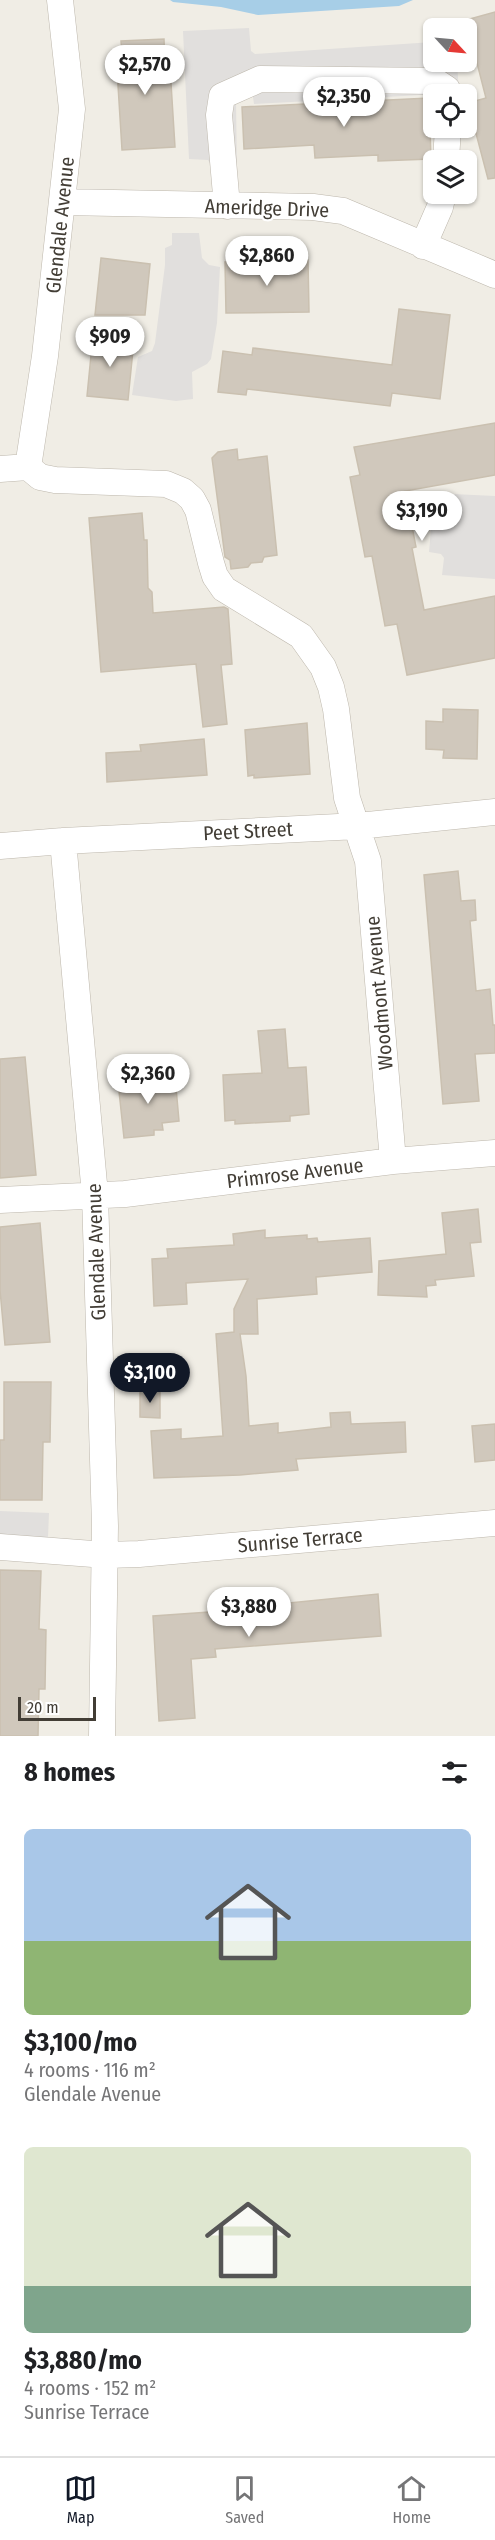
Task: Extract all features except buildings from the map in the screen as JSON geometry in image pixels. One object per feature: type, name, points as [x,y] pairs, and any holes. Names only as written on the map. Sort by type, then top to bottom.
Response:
[{"type":"street","name":"Glendale Avenue","points":[[29,458],[45,356],[72,110],[60,0]]},
{"type":"street","points":[[227,206],[219,114],[222,96],[260,79],[435,81],[440,84]]},
{"type":"street","name":"Ameridge Drive","points":[[63,202],[313,207],[343,211],[495,275]]},
{"type":"street","points":[[423,246],[441,204]]},
{"type":"street","points":[[0,469],[29,458]]},
{"type":"street","name":"Woodmont Avenue","points":[[29,458],[40,477],[55,480],[166,484],[183,491],[192,499],[198,510],[215,576],[224,589],[301,636],[323,667],[336,709],[347,798],[368,861],[393,1161]]},
{"type":"street","name":"Peet Street","points":[[0,846],[358,826],[495,812]]},
{"type":"street","name":"Glendale Avenue","points":[[63,841],[95,1195],[106,1555],[102,1736]]},
{"type":"street","name":"Primrose Avenue","points":[[0,1200],[125,1194],[393,1161],[495,1153]]},
{"type":"street","name":"Sunrise Terrace","points":[[0,1547],[106,1555],[495,1523]]},
{"type":"shaded area","points":[[249,28],[251,51],[255,54],[423,43],[423,72],[458,72],[458,84],[423,84],[423,95],[254,104],[252,91],[236,100],[237,173],[211,165],[208,160],[189,159],[183,31]]},
{"type":"shaded area","points":[[172,233],[199,233],[202,258],[209,265],[220,267],[217,323],[211,359],[207,364],[192,372],[193,399],[176,401],[132,395],[138,357],[152,351],[155,343],[165,248],[172,245]]},
{"type":"shaded area","points":[[453,494],[495,496],[495,579],[442,575],[444,558],[441,554],[429,552],[432,517],[448,516],[452,512]]},
{"type":"shaded area","points":[[0,1511],[49,1513],[47,1562],[0,1559]]},
{"type":"water","points":[[170,0],[413,0],[399,6],[258,15]]}]
